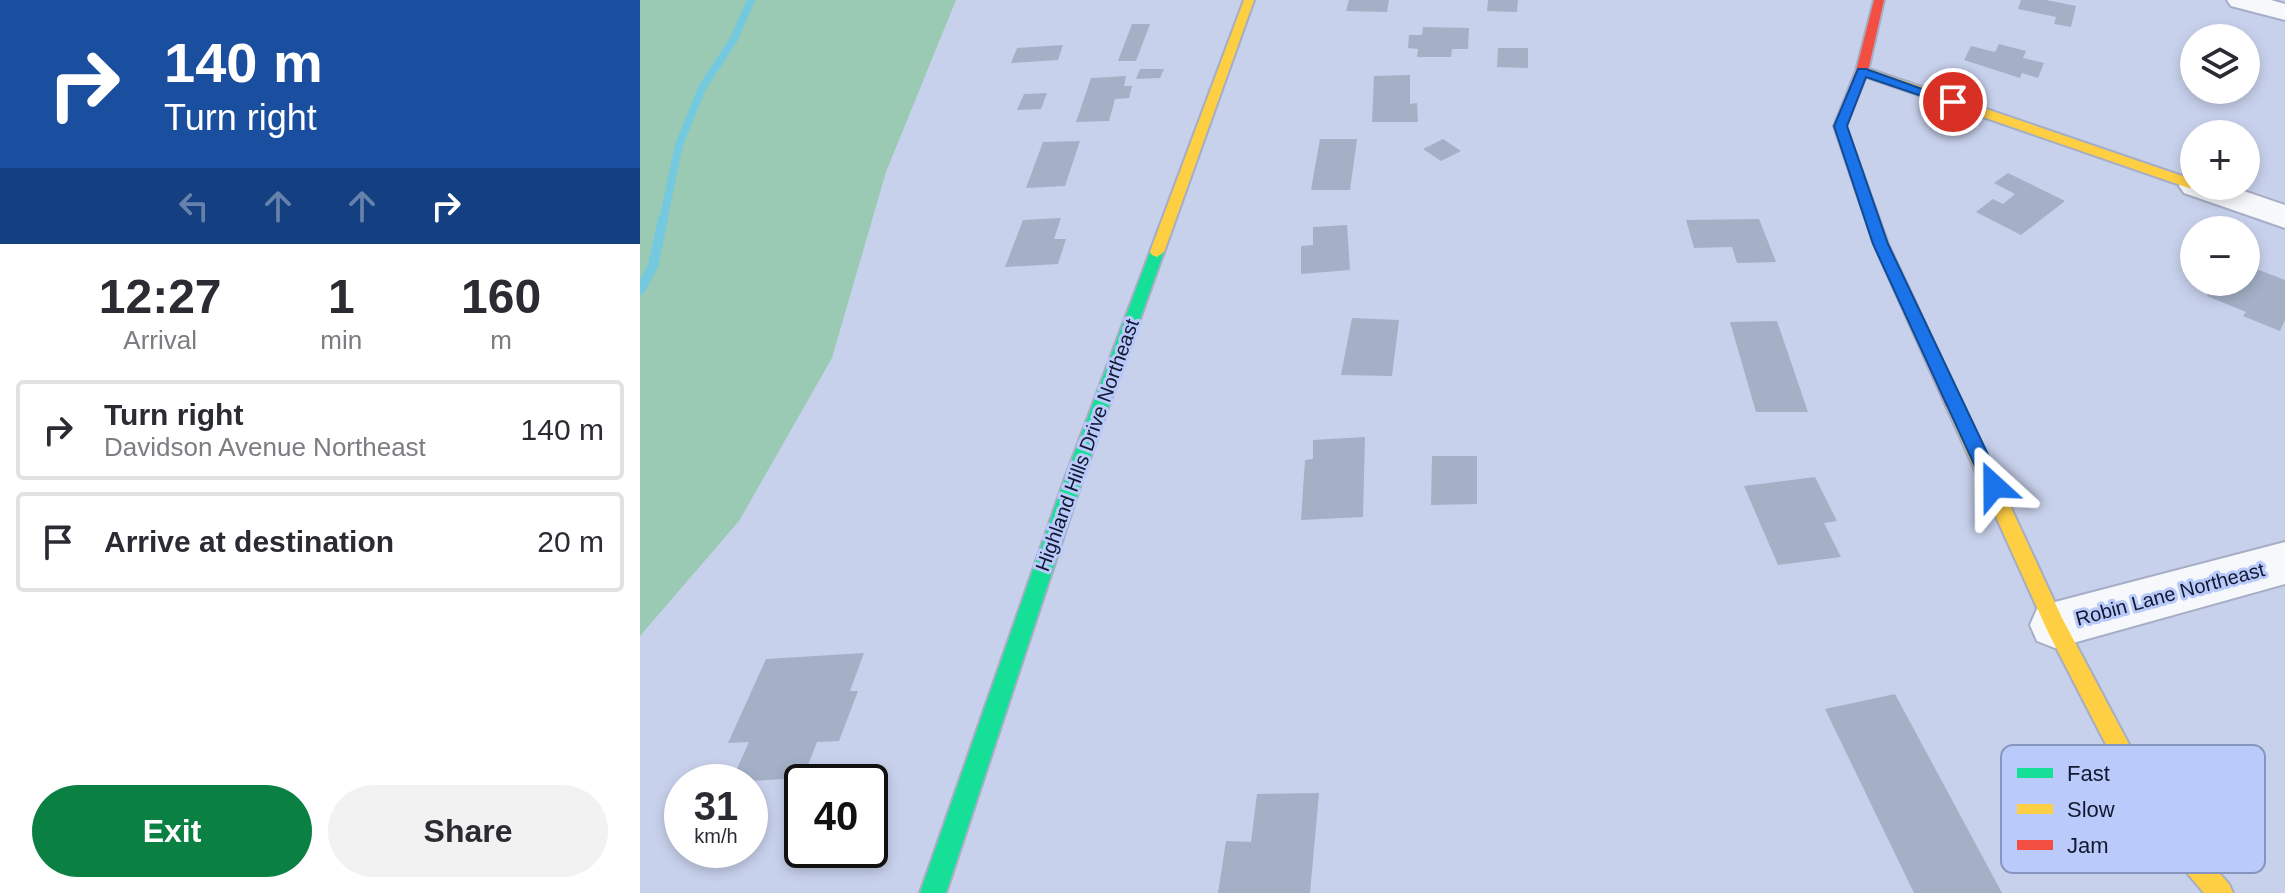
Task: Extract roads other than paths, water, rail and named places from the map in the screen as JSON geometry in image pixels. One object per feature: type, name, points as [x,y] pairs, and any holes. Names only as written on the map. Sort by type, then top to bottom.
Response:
[{"type":"street","name":"Highland Hills Drive Northeast","points":[[933,893],[1074,478],[1249,0]]},
{"type":"street","points":[[1879,0],[1862,71],[1840,126],[1881,244],[1969,430],[2055,625],[2118,745]]},
{"type":"street","points":[[2240,0],[2285,12]]},
{"type":"street","points":[[1862,71],[2180,181]]},
{"type":"street","points":[[2236,200],[2285,217]]},
{"type":"street","name":"Robin Lane Northeast","points":[[2055,625],[2285,563]]},
{"type":"street","points":[[2203,873],[2220,893]]},
{"type":"waterway","points":[[663,221],[679,145],[702,88],[734,39],[751,0]]},
{"type":"waterway","points":[[640,290],[653,266],[663,219]]}]
